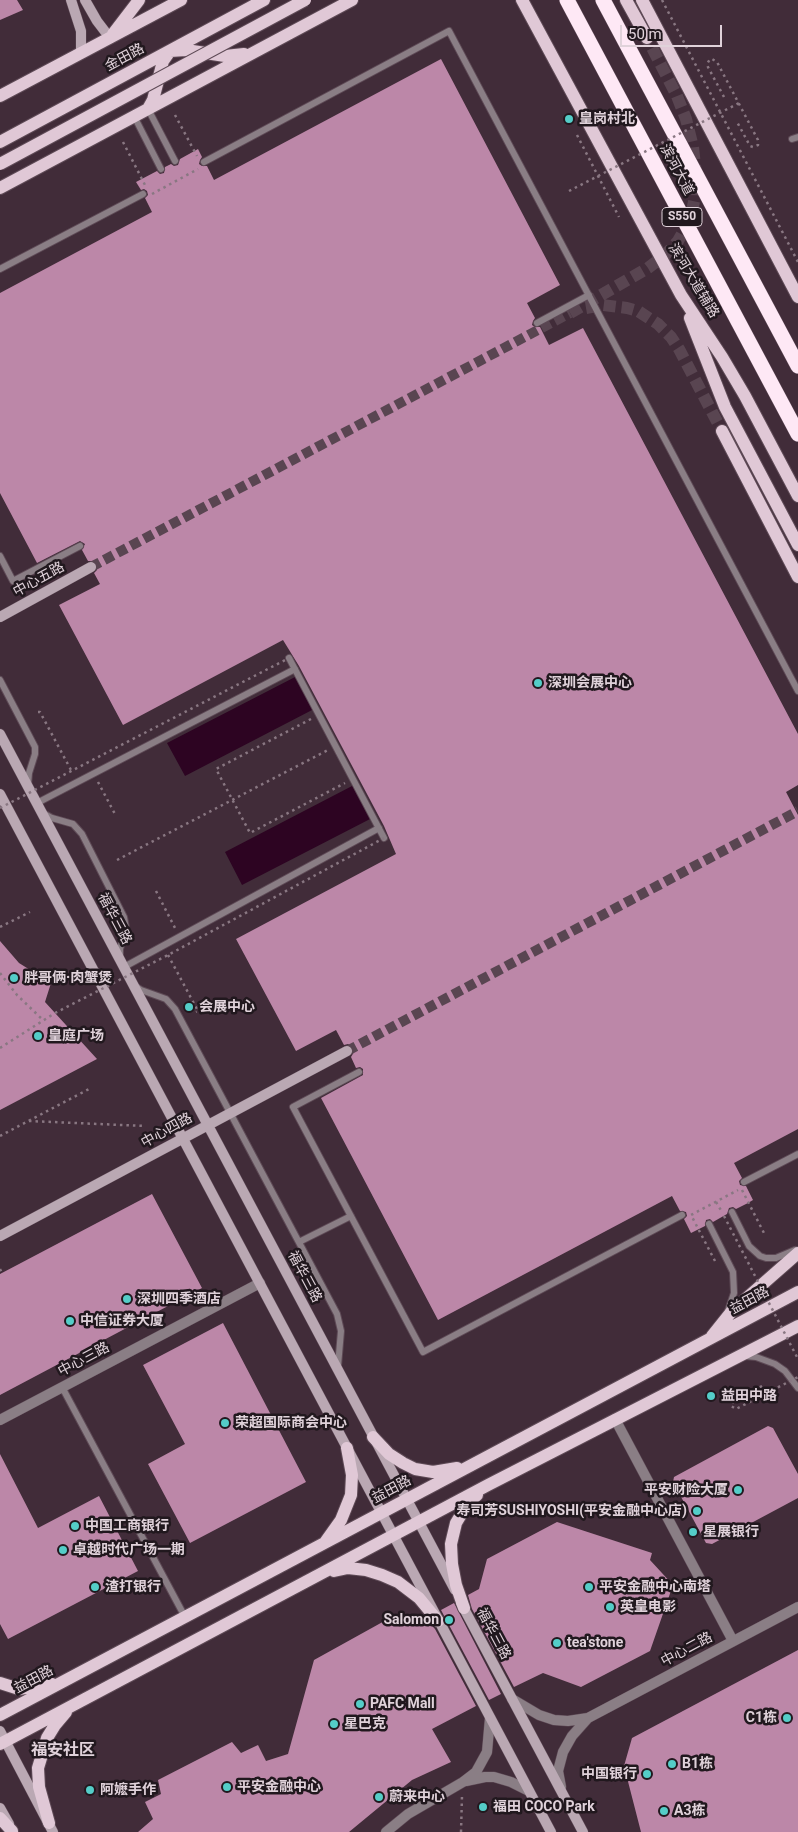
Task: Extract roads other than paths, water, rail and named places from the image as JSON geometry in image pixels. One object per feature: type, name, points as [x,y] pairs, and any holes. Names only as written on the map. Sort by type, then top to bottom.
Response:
[{"type":"highway","name":"滨河大道","points":[[567,0],[798,434]]},
{"type":"highway","name":"滨河大道","points":[[603,0],[798,366]]},
{"type":"main road","points":[[110,38],[139,0]]},
{"type":"main road","name":"金田路","points":[[0,96],[181,0]]},
{"type":"main road","name":"金田路","points":[[0,142],[264,0]]},
{"type":"main road","points":[[0,164],[305,0]]},
{"type":"main road","points":[[0,188],[352,0]]},
{"type":"main road","name":"滨河大道辅路","points":[[522,0],[681,294],[745,396],[798,496]]},
{"type":"main road","points":[[626,0],[646,38]]},
{"type":"main road","points":[[642,0],[798,297]]},
{"type":"main road","points":[[148,109],[155,93],[163,62],[170,51],[186,50],[225,56],[252,53]]},
{"type":"main road","points":[[681,294],[725,407],[798,545]]},
{"type":"main road","points":[[722,431],[798,577]]},
{"type":"main road","points":[[710,1339],[723,1321],[738,1306],[798,1253]]},
{"type":"main road","name":"益田路","points":[[0,1715],[798,1292]]},
{"type":"main road","points":[[2,1739],[76,1704],[488,1485],[798,1326]]},
{"type":"main road","points":[[373,1437],[389,1454],[415,1469],[433,1472],[454,1469],[478,1461]]},
{"type":"main road","points":[[324,1543],[341,1520],[351,1495],[352,1474],[347,1448]]},
{"type":"main road","points":[[464,1608],[452,1564],[451,1544],[456,1523],[468,1503],[488,1485]]},
{"type":"main road","points":[[322,1573],[348,1568],[366,1570],[382,1575],[398,1582],[419,1598],[438,1621]]},
{"type":"main road","points":[[0,1683],[13,1688],[24,1689],[64,1681]]},
{"type":"main road","points":[[51,1828],[39,1787],[38,1768],[41,1753],[55,1725],[76,1704]]},
{"type":"main road","points":[[0,1818],[13,1831]]},
{"type":"street","points":[[71,0],[81,31],[81,53]]},
{"type":"street","points":[[85,0],[97,21],[110,38]]},
{"type":"street","name":"中心五路","points":[[0,617],[91,567]]},
{"type":"street","name":"福华三路","points":[[0,734],[583,1832]]},
{"type":"street","points":[[0,794],[550,1832]]},
{"type":"street","name":"中心四路","points":[[0,1236],[347,1051]]},
{"type":"street","name":"中心三路","points":[[0,1420],[260,1284]]},
{"type":"street","points":[[615,1419],[733,1642]]},
{"type":"street","name":"中心二路","points":[[512,1699],[539,1715],[554,1720],[568,1721],[588,1718],[798,1607]]},
{"type":"street","points":[[386,1832],[408,1814],[463,1782],[476,1772],[487,1752],[490,1718]]},
{"type":"street","name":"中心二路","points":[[562,1792],[558,1771],[563,1752],[572,1736],[588,1718]]},
{"type":"street","points":[[2,1739],[51,1828]]},
{"type":"street","points":[[463,1782],[494,1777],[512,1782],[529,1791]]},
{"type":"street","points":[[0,1808],[13,1831]]},
{"type":"lane","points":[[202,163],[449,31],[798,691]]},
{"type":"lane","points":[[148,109],[175,161]]},
{"type":"lane","points":[[134,116],[161,169]]},
{"type":"lane","points":[[0,269],[147,194]]},
{"type":"lane","points":[[537,322],[589,296]]},
{"type":"lane","points":[[0,556],[13,581],[80,546]]},
{"type":"lane","points":[[289,658],[384,838]]},
{"type":"lane","points":[[295,669],[39,808],[52,818],[73,824],[82,834],[124,917],[126,928],[120,949],[122,964],[379,828]]},
{"type":"lane","points":[[0,680],[35,747],[35,754],[28,778],[29,788]]},
{"type":"lane","points":[[132,983],[141,990],[166,999],[176,1009],[339,1320],[338,1362],[341,1376]]},
{"type":"lane","points":[[358,1072],[293,1107],[423,1352],[682,1215]]},
{"type":"lane","points":[[744,1182],[798,1154]]},
{"type":"lane","points":[[732,1212],[750,1246],[760,1256],[776,1258],[798,1248]]},
{"type":"lane","points":[[299,1242],[350,1216]]},
{"type":"lane","points":[[709,1224],[730,1265],[734,1279],[733,1299],[723,1321]]},
{"type":"lane","points":[[739,1356],[756,1357],[776,1364],[785,1371],[798,1388]]},
{"type":"lane","points":[[62,1387],[185,1617]]},
{"type":"tunnel","points":[[570,313],[648,268],[666,254],[678,241],[690,220],[695,197],[696,174],[693,147],[686,119],[677,96],[647,38]]},
{"type":"tunnel","points":[[586,308],[603,305],[627,308],[638,311],[658,324],[671,337],[679,349],[722,431]]},
{"type":"tunnel","points":[[91,567],[570,313]]},
{"type":"tunnel","points":[[347,1051],[798,811]]},
{"type":"place","name":"皇岗村北","points":[[569,119]]},
{"type":"place","name":"深圳会展中心","points":[[538,683]]},
{"type":"place","name":"胖哥俩·肉蟹煲","points":[[14,978]]},
{"type":"place","name":"会展中心","points":[[189,1007]]},
{"type":"place","name":"皇庭广场","points":[[38,1036]]},
{"type":"place","name":"深圳四季酒店","points":[[127,1299]]},
{"type":"place","name":"中信证券大厦","points":[[70,1321]]},
{"type":"place","name":"益田中路","points":[[711,1396]]},
{"type":"place","name":"荣超国际商会中心","points":[[225,1423]]},
{"type":"place","name":"平安财险大厦","points":[[738,1490]]},
{"type":"place","name":"寿司芳SUSHIYOSHI(平安金融中心店)","points":[[697,1511]]},
{"type":"place","name":"中国工商银行","points":[[75,1526]]},
{"type":"place","name":"星展银行","points":[[693,1532]]},
{"type":"place","name":"卓越时代广场一期","points":[[63,1550]]},
{"type":"place","name":"渣打银行","points":[[95,1587]]},
{"type":"place","name":"平安金融中心南塔","points":[[589,1587]]},
{"type":"place","name":"英皇电影","points":[[610,1607]]},
{"type":"place","name":"Salomon","points":[[449,1620]]},
{"type":"place","name":"tea'stone","points":[[557,1643]]},
{"type":"place","name":"PAFC Mall","points":[[360,1704]]},
{"type":"place","name":"C1栋","points":[[787,1718]]},
{"type":"place","name":"星巴克","points":[[334,1724]]},
{"type":"place","name":"B1栋","points":[[672,1764]]},
{"type":"place","name":"中国银行","points":[[647,1774]]},
{"type":"place","name":"平安金融中心","points":[[227,1787]]},
{"type":"place","name":"阿嬷手作","points":[[90,1790]]},
{"type":"place","name":"蔚来中心","points":[[379,1797]]},
{"type":"place","name":"福田 COCO Park","points":[[483,1807]]},
{"type":"place","name":"A3栋","points":[[664,1811]]},
{"type":"district","name":"福安社区","points":[[63,1751]]}]
